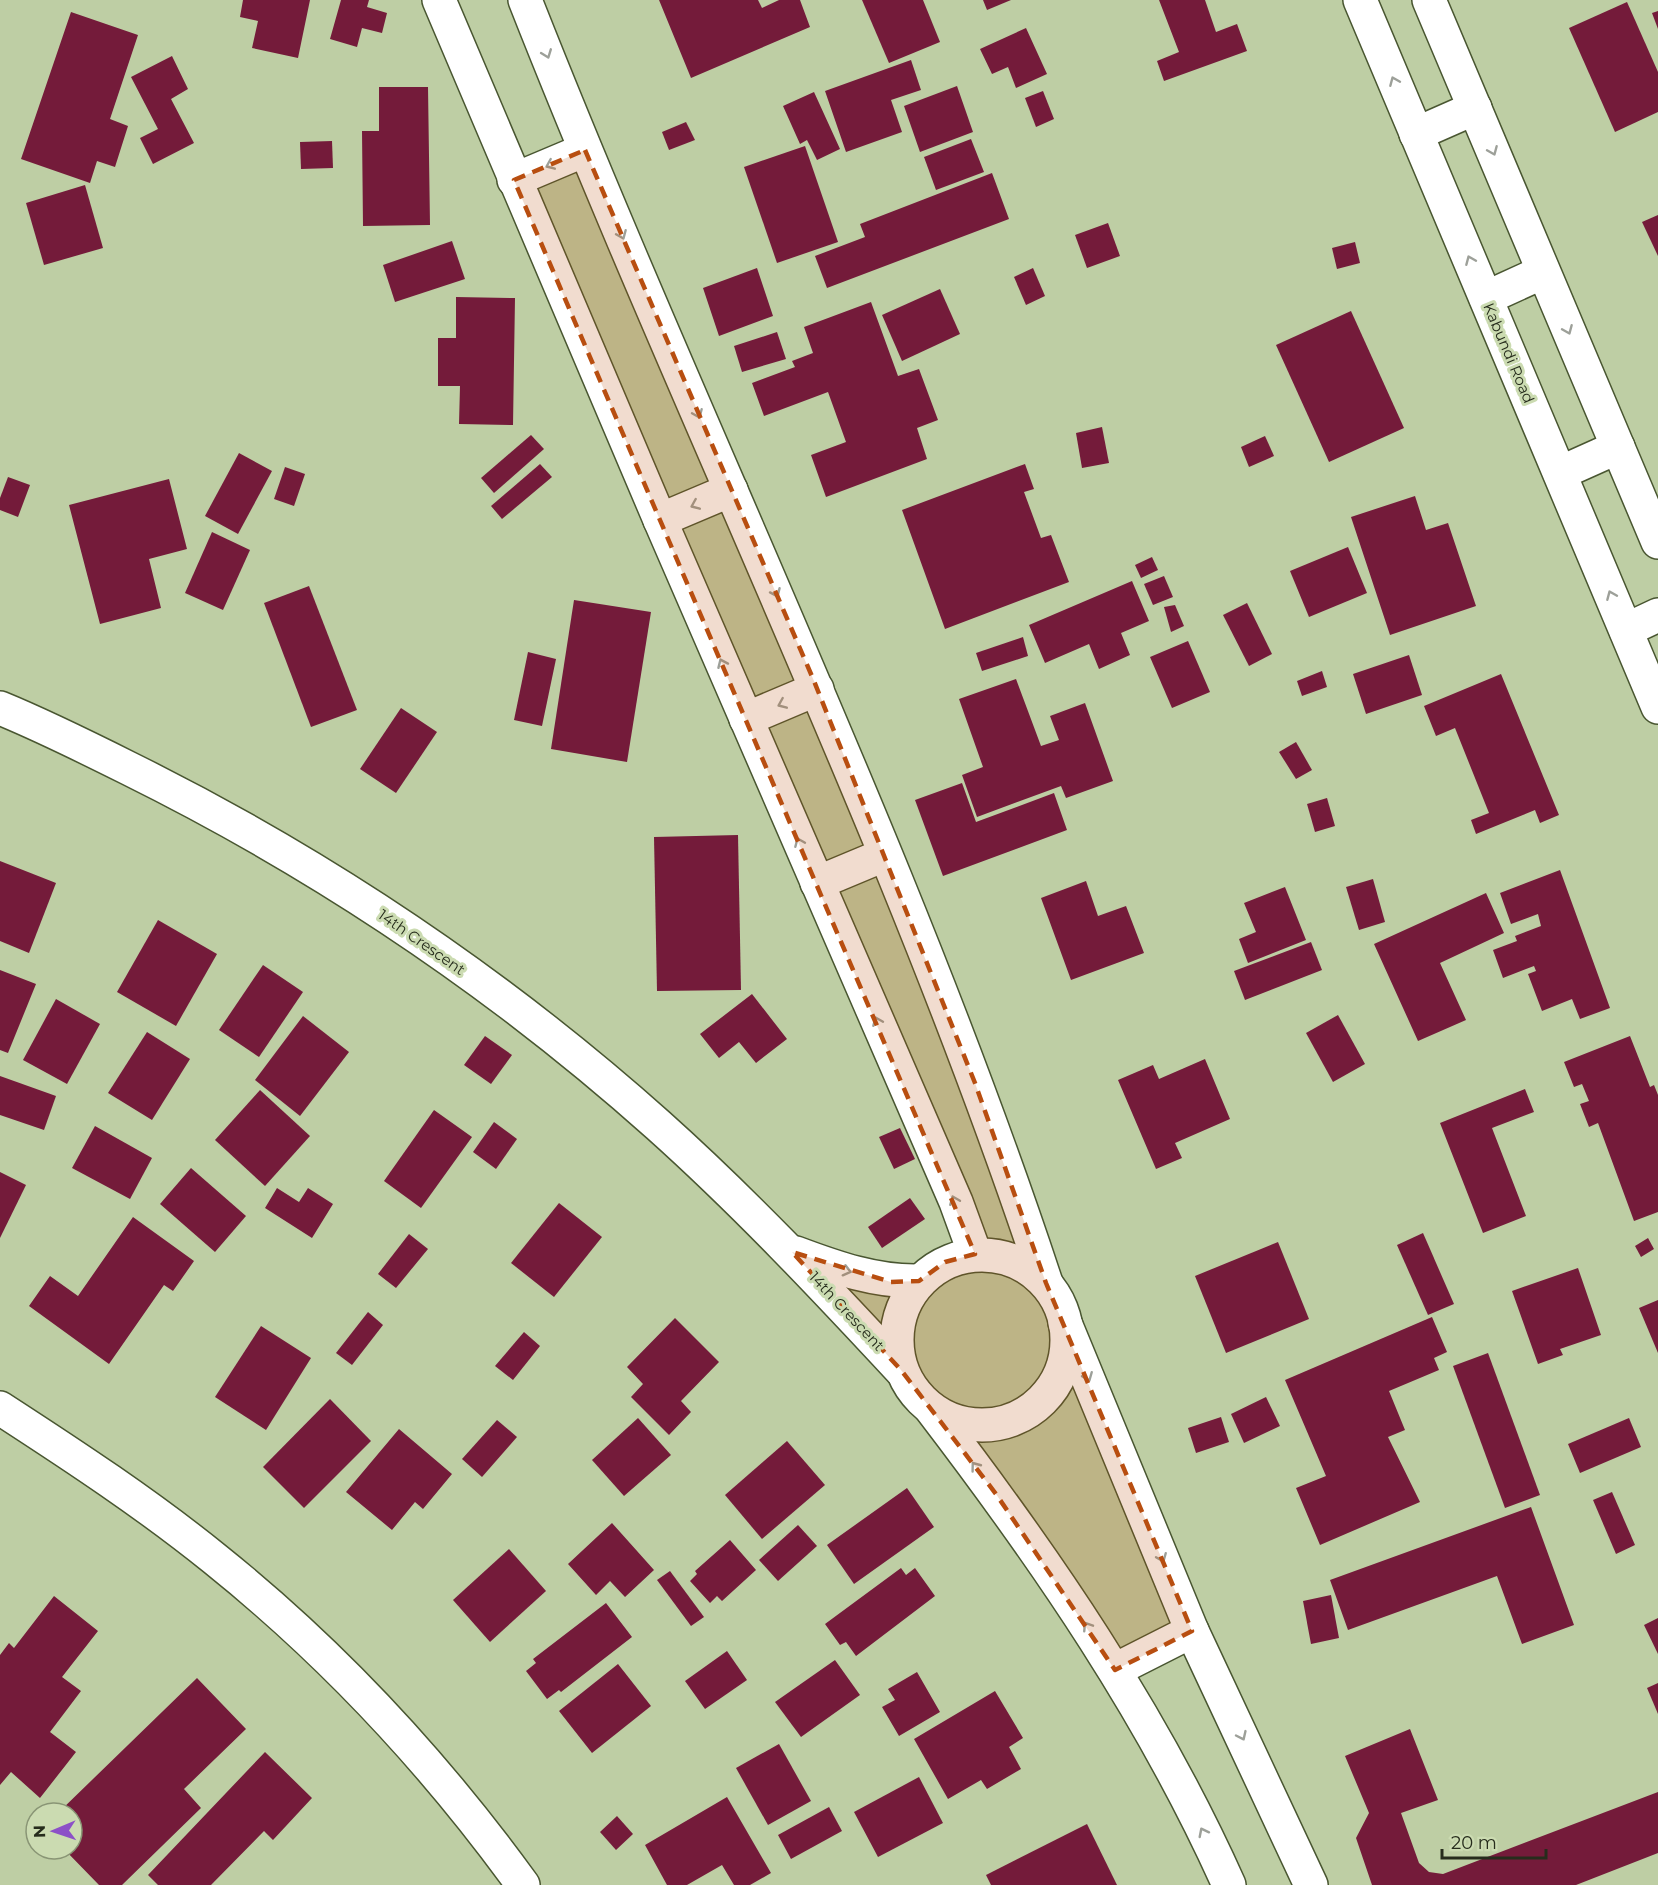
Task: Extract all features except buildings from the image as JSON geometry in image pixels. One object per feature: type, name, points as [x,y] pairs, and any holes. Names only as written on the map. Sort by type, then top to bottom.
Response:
[{"type":"street","points":[[439,0],[660,520],[956,1202],[975,1254]]},
{"type":"street","points":[[525,0],[585,150],[817,689],[975,1083],[1046,1283],[1058,1302],[1192,1631],[1311,1885]]},
{"type":"street","name":"Kabundi Road","points":[[1360,0],[1658,707]]},
{"type":"street","points":[[1429,0],[1658,542]]},
{"type":"street","points":[[1416,134],[1474,108]]},
{"type":"street","points":[[514,180],[585,150]]},
{"type":"street","points":[[1486,298],[1543,272]]},
{"type":"street","points":[[1560,473],[1618,447]]},
{"type":"street","points":[[660,520],[731,490]]},
{"type":"street","points":[[1626,630],[1658,615]]},
{"type":"street","points":[[746,719],[817,689]]},
{"type":"street","name":"14th Crescent","points":[[0,708],[35,722],[202,805],[362,900],[523,1014],[657,1124],[792,1252],[901,1370]]},
{"type":"street","points":[[817,883],[884,855]]},
{"type":"street","name":"14th Crescent","points":[[792,1252],[841,1269],[891,1282],[919,1281]]},
{"type":"street","points":[[1046,1283],[1026,1266],[1001,1256],[975,1254],[945,1262],[919,1281],[902,1308],[896,1339],[901,1370],[914,1392],[932,1410],[996,1494],[1115,1670],[1171,1770],[1228,1885]]},
{"type":"street","points":[[932,1410],[955,1422],[981,1426],[1006,1422],[1029,1411],[1048,1394],[1061,1371],[1067,1346],[1065,1323]]},
{"type":"street","points":[[0,1408],[110,1479],[207,1553],[316,1648],[409,1744],[495,1846],[523,1885]]},
{"type":"street","points":[[1115,1670],[1192,1631]]},
{"type":"highlighted area","points":[[585,150],[814,681],[975,1083],[1046,1283],[1192,1631],[1115,1670],[996,1494],[901,1370],[792,1252],[891,1282],[919,1281],[945,1262],[975,1254],[514,180]]}]
